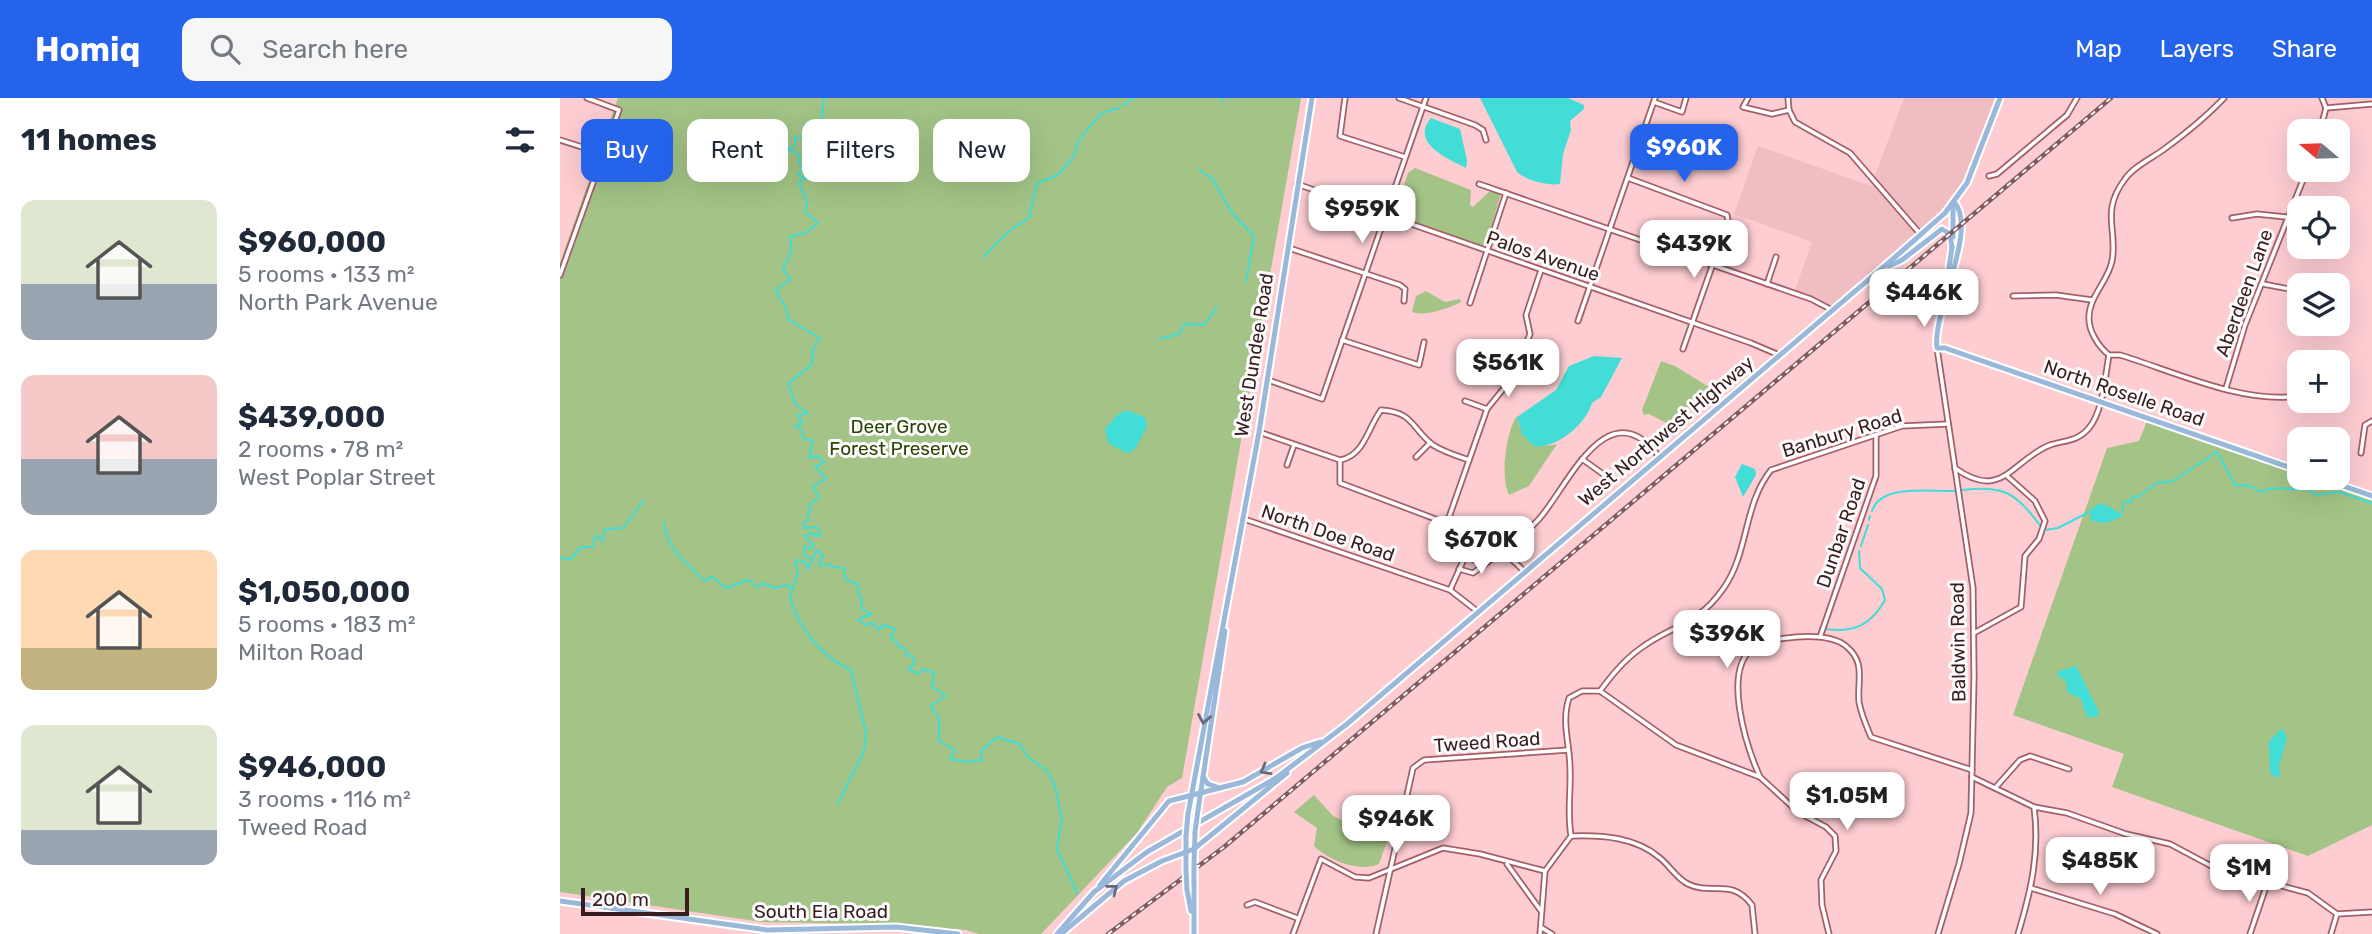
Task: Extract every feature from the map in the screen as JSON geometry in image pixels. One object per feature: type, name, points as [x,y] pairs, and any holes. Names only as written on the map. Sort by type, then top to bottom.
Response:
[{"type":"main road","name":"West Dundee Road","points":[[1193,925],[1186,870],[1188,814],[1244,519],[1312,98]]},
{"type":"main road","name":"West Northwest Highway","points":[[1094,892],[1147,852],[1293,767],[1921,234],[1954,202],[1973,171],[2000,98]]},
{"type":"main road","points":[[1945,297],[1952,248],[1954,202]]},
{"type":"main road","points":[[1937,348],[1936,334],[1961,231],[1959,208],[1954,202]]},
{"type":"main road","points":[[1882,268],[1902,260],[1942,229],[1950,234],[1952,248]]},
{"type":"main road","name":"North Roselle Road","points":[[1937,348],[1945,348],[2287,467]]},
{"type":"main road","points":[[2350,488],[2372,495]]},
{"type":"main road","name":"West Dundee Road","points":[[1193,925],[1195,832],[1224,650],[1225,617]]},
{"type":"main road","points":[[1059,934],[1124,859],[1168,801],[1243,782],[1302,748],[1326,740]]},
{"type":"main road","points":[[1059,934],[1124,881],[1162,861],[1194,849],[1282,779],[1293,767]]},
{"type":"main road","points":[[1203,776],[1210,786],[1223,789]]},
{"type":"main road","points":[[1162,861],[1176,860],[1186,870]]},
{"type":"main road","name":"South Ela Road","points":[[560,901],[767,930],[866,931],[923,928],[958,934]]},
{"type":"main road","points":[[1193,925],[1194,934]]},
{"type":"street","points":[[587,98],[619,110],[616,119]]},
{"type":"street","points":[[1345,98],[1340,136],[1405,157]]},
{"type":"street","points":[[1399,98],[1475,125],[1483,130],[1486,140]]},
{"type":"street","points":[[1267,380],[1322,399],[1426,98]]},
{"type":"street","points":[[1578,321],[1655,100],[1682,112],[1686,98]]},
{"type":"street","points":[[1748,98],[1743,107],[1772,114],[1789,110]]},
{"type":"street","points":[[1788,98],[1789,110],[1795,122],[1850,153],[1921,234]]},
{"type":"street","points":[[1989,176],[1997,174],[2067,115],[2077,98]]},
{"type":"street","points":[[2109,355],[2095,338],[2089,320],[2092,300],[2108,277],[2113,256],[2109,225],[2113,202],[2126,177],[2177,140],[2224,98]]},
{"type":"street","points":[[2322,98],[2326,108],[2323,119]]},
{"type":"street","points":[[2326,108],[2372,104]]},
{"type":"street","points":[[560,140],[581,147]]},
{"type":"street","points":[[1628,178],[1727,215],[1728,221],[1683,349]]},
{"type":"street","points":[[560,275],[594,182]]},
{"type":"street","name":"Aberdeen Lane","points":[[2226,388],[2245,325],[2263,284],[2286,217],[2302,182]]},
{"type":"street","name":"Palos Avenue","points":[[1297,184],[1779,355]]},
{"type":"street","points":[[1479,184],[1811,299],[1832,310]]},
{"type":"street","points":[[1470,303],[1506,193]]},
{"type":"street","points":[[2232,218],[2257,214],[2286,217]]},
{"type":"street","points":[[1287,248],[1400,285],[1405,289],[1405,301]]},
{"type":"street","points":[[1767,284],[1776,257]]},
{"type":"street","points":[[1447,523],[1487,409],[1513,377],[1530,334],[1526,315],[1541,270]]},
{"type":"street","points":[[2263,284],[2287,289]]},
{"type":"street","points":[[2013,296],[2056,295],[2092,300]]},
{"type":"street","points":[[1342,340],[1419,365],[1424,342]]},
{"type":"street","points":[[1485,348],[1485,351],[1518,364]]},
{"type":"street","name":"Baldwin Road","points":[[1937,348],[1973,588],[1972,777],[1965,841],[1938,934]]},
{"type":"street","points":[[2109,355],[2120,355],[2226,388],[2273,398],[2287,397]]},
{"type":"street","points":[[1954,467],[1968,477],[1990,481],[2007,476],[2049,445],[2074,440],[2090,427],[2100,402],[2109,355]]},
{"type":"street","points":[[1465,401],[1487,409]]},
{"type":"street","points":[[1259,432],[1340,460],[1351,457],[1362,447],[1370,424],[1381,410],[1397,411],[1406,415],[1430,443],[1469,460]]},
{"type":"street","points":[[2361,453],[2365,425],[2372,421]]},
{"type":"street","name":"Banbury Road","points":[[1600,691],[1617,668],[1642,647],[1694,621],[1724,589],[1740,553],[1750,505],[1759,485],[1771,470],[1793,460],[1877,437],[1902,426],[1948,424]]},
{"type":"street","points":[[1459,569],[1473,573],[1541,518],[1562,484],[1598,442],[1623,434],[1644,442],[1660,458]]},
{"type":"street","name":"Dunbar Road","points":[[1820,637],[1876,476],[1877,437]]},
{"type":"street","points":[[1416,457],[1430,443]]},
{"type":"street","points":[[1287,465],[1294,445]]},
{"type":"street","points":[[1582,459],[1610,479]]},
{"type":"street","points":[[1340,460],[1340,483],[1353,491],[1491,540],[1504,549],[1524,571]]},
{"type":"street","points":[[1973,633],[2021,607],[2025,556],[2039,539],[2045,521],[2035,501],[2007,476]]},
{"type":"street","points":[[1957,482],[1968,477]]},
{"type":"street","name":"North Doe Road","points":[[1244,519],[1450,590],[1477,611]]},
{"type":"street","points":[[1450,590],[1464,559],[1469,557],[1484,565]]},
{"type":"street","points":[[1760,777],[1747,747],[1738,687],[1739,665],[1753,648],[1766,642],[1820,637],[1846,646],[1861,666],[1859,699],[1871,737],[1972,770]]},
{"type":"street","points":[[1540,934],[1545,871],[1571,836],[1567,809],[1570,769],[1563,714],[1569,698],[1581,691],[1600,691],[1676,745],[1760,777],[1798,812],[1826,827],[1835,836],[1836,850],[1821,880],[1822,905],[1829,934]]},
{"type":"street","name":"Tweed Road","points":[[1376,934],[1413,768],[1423,760],[1568,750]]},
{"type":"street","points":[[1996,787],[2020,760],[2030,756],[2069,769]]},
{"type":"street","points":[[1972,777],[2034,807],[2067,813],[2126,834],[2170,844],[2215,868],[2308,893],[2337,914],[2372,912]]},
{"type":"street","points":[[2018,934],[2038,851],[2034,807]]},
{"type":"street","points":[[1571,836],[1598,835],[1633,843],[1656,854],[1687,884],[1729,888],[1740,893],[1754,912],[1755,934]]},
{"type":"street","points":[[1293,934],[1321,859],[1355,877],[1369,878],[1443,848],[1480,854],[1506,863],[1545,871]]},
{"type":"street","points":[[1506,863],[1542,913]]},
{"type":"street","points":[[2250,934],[2268,881]]},
{"type":"street","points":[[2031,888],[2115,914],[2157,934]]},
{"type":"street","points":[[1247,905],[1255,902],[1297,918]]},
{"type":"street","points":[[2331,934],[2337,914]]},
{"type":"street","points":[[1542,928],[1552,934]]},
{"type":"shaded area","points":[[1904,98],[2000,98],[1973,171],[1954,202],[1832,310],[1794,293],[1812,242],[1734,214],[1758,146],[1871,186]]},
{"type":"green space","name":"Deer Grove Forest Preserve","points":[[618,98],[1301,98],[1182,778],[1167,787],[1137,833],[1041,934],[979,934],[966,930],[878,924],[762,922],[560,892],[560,263],[588,182],[673,182],[673,119],[611,119]]},
{"type":"green space","points":[[1415,168],[1471,190],[1470,205],[1473,207],[1491,190],[1501,193],[1486,245],[1481,246],[1394,215],[1408,173]]},
{"type":"green space","points":[[1426,291],[1445,302],[1460,299],[1461,302],[1430,313],[1412,312],[1416,296]]},
{"type":"green space","points":[[1661,361],[1675,366],[1717,392],[1715,396],[1691,405],[1685,422],[1676,428],[1649,414],[1644,415],[1642,410]]},
{"type":"green space","points":[[1517,416],[1525,437],[1530,441],[1541,445],[1557,444],[1529,486],[1509,495],[1505,478],[1506,455],[1510,432]]},
{"type":"green space","points":[[2147,421],[2287,470],[2287,490],[2346,490],[2372,499],[2372,825],[2308,856],[2112,787],[2124,754],[2013,715],[2107,448],[2139,441]]},
{"type":"green space","points":[[1314,795],[1333,816],[1387,841],[1379,864],[1363,867],[1345,864],[1327,856],[1314,846],[1317,828],[1294,812]]},
{"type":"water","points":[[1480,98],[1568,98],[1584,105],[1584,109],[1570,121],[1571,130],[1563,154],[1560,184],[1538,182],[1517,172]]},
{"type":"water","points":[[1431,118],[1460,129],[1467,160],[1466,168],[1441,154],[1428,142],[1426,127]]},
{"type":"water","points":[[1594,356],[1622,358],[1601,397],[1592,403],[1584,419],[1569,434],[1552,444],[1534,446],[1522,434],[1517,417],[1556,390],[1569,366]]},
{"type":"water","points":[[1126,410],[1145,417],[1147,426],[1135,449],[1127,453],[1108,443],[1105,429],[1117,415]]},
{"type":"water","points":[[1742,464],[1755,469],[1756,475],[1743,497],[1735,477]]},
{"type":"water","points":[[2097,504],[2106,505],[2123,515],[2107,522],[2094,521],[2090,519],[2091,511]]},
{"type":"water","points":[[1730,610],[1755,617],[1762,632],[1761,637],[1740,650],[1733,647],[1736,628],[1722,619],[1723,613]]},
{"type":"water","points":[[2076,666],[2099,712],[2097,717],[2087,717],[2081,699],[2067,692],[2066,681],[2057,675],[2059,671]]},
{"type":"water","points":[[2282,728],[2287,737],[2279,766],[2280,775],[2276,778],[2270,772],[2269,741]]},
{"type":"waterway","points":[[812,560],[804,554],[805,546],[813,548],[813,544],[805,536],[811,533],[819,536],[820,532],[817,527],[804,528],[803,524],[807,521],[811,503],[819,497],[813,487],[826,478],[815,467],[824,463],[818,456],[809,458],[813,441],[803,438],[802,430],[795,426],[802,423],[798,415],[808,413],[796,405],[788,384],[812,364],[813,349],[820,338],[789,320],[784,304],[775,291],[790,279],[783,269],[792,249],[790,237],[807,232],[818,223],[806,212],[807,201],[799,183],[806,179],[798,175],[804,169],[799,163],[800,155],[788,149],[795,145],[795,137],[803,139],[810,131],[804,128],[806,123],[812,122],[814,130],[821,125],[824,98]]},
{"type":"waterway","points":[[1122,106],[1133,98]]},
{"type":"waterway","points":[[983,257],[1009,231],[1029,218],[1037,183],[1058,175],[1074,156],[1079,140],[1091,125],[1102,113],[1119,108]]},
{"type":"waterway","points":[[1199,170],[1212,178],[1232,213],[1254,236],[1246,282]]},
{"type":"waterway","points":[[1160,339],[1179,334],[1185,324],[1204,325],[1217,307]]},
{"type":"waterway","points":[[2122,512],[2124,501],[2131,502],[2132,496],[2138,497],[2156,483],[2173,481],[2217,452],[2235,485],[2251,486],[2260,492],[2277,488],[2307,489],[2316,495],[2339,492],[2372,503]]},
{"type":"waterway","points":[[1962,490],[1989,489],[2008,494],[2017,499],[2042,528]]},
{"type":"waterway","points":[[1872,511],[1877,502],[1896,493],[1921,490],[1955,491]]},
{"type":"waterway","points":[[560,558],[571,559],[581,547],[593,547],[595,536],[603,540],[605,529],[623,528],[644,500]]},
{"type":"waterway","points":[[2045,530],[2058,528],[2091,511]]},
{"type":"waterway","points":[[1869,520],[1870,516]]},
{"type":"waterway","points":[[664,521],[673,548],[704,581],[712,577],[726,588],[748,580],[758,587],[764,583],[774,588],[787,585],[791,588]]},
{"type":"waterway","points":[[1861,546],[1868,525]]},
{"type":"waterway","points":[[838,803],[864,751],[866,733],[851,670],[830,658],[813,641],[799,621],[790,598],[798,571],[795,563],[798,560],[805,562],[808,569],[817,550],[823,556],[819,563],[821,566],[829,564],[832,567],[844,568],[846,580],[858,584],[861,608],[871,614],[858,619],[865,625],[873,623],[879,630],[884,625],[895,629],[891,638],[898,646],[906,649],[906,655],[912,656],[915,663],[908,669],[919,674],[923,669],[934,673],[932,687],[946,695],[931,706],[939,719],[939,741],[955,750],[950,759],[967,762],[982,760],[981,751],[997,737],[1020,744],[1028,757],[1047,771],[1055,786],[1062,819],[1057,849],[1077,893]]},
{"type":"waterway","points":[[1826,629],[1845,630],[1861,625],[1874,616],[1885,600],[1882,589],[1860,568],[1859,551]]},
{"type":"railway","points":[[1108,934],[1224,847],[2111,98]]}]
